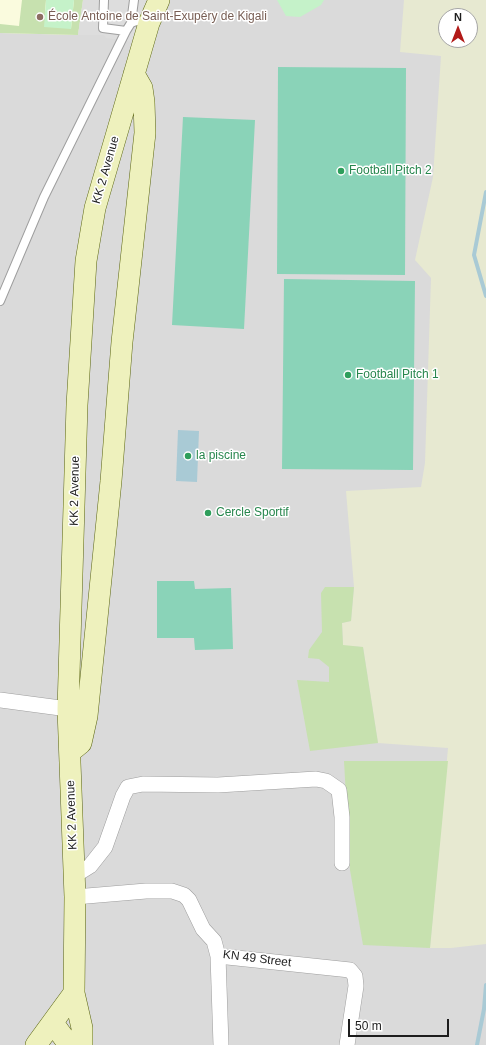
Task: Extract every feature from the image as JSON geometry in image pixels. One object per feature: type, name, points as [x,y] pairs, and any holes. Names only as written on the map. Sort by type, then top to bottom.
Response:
[{"type":"main road","name":"KK 2 Avenue","points":[[82,1045],[82,1028],[74,993],[75,897],[68,709],[78,397],[86,261],[95,208],[134,74],[140,23],[159,0]]},
{"type":"main road","points":[[70,752],[81,743],[87,716],[111,481],[122,342],[145,133],[142,88],[134,74]]},
{"type":"main road","points":[[36,1045],[74,993]]},
{"type":"main road","points":[[53,1023],[69,1045]]},
{"type":"street","points":[[0,700],[68,709]]},
{"type":"street","points":[[74,876],[90,866],[105,847],[123,796],[128,787],[143,784],[218,785],[316,779],[326,781],[339,790],[342,817],[342,863]]},
{"type":"street","name":"KN 49 Street","points":[[75,897],[146,891],[172,891],[184,895],[189,900],[203,929],[214,941],[218,956],[350,970],[355,976],[356,986],[347,1045]]},
{"type":"street","points":[[218,956],[221,1045]]},
{"type":"lane","points":[[104,0],[103,28],[126,31]]},
{"type":"lane","points":[[0,301],[44,197],[126,31],[140,23],[134,0]]},
{"type":"shaded area","points":[[0,0],[486,0],[486,1045],[0,1045]]},
{"type":"shaded area","name":"École Antoine de Saint-Exupéry de Kigali","points":[[0,0],[83,0],[78,35],[0,33]]},
{"type":"shaded area","points":[[83,0],[149,0],[133,42],[106,38],[104,35],[78,35]]},
{"type":"shaded area","points":[[404,0],[486,0],[486,944],[451,948],[430,948],[448,748],[378,743],[363,647],[343,646],[342,623],[351,621],[354,587],[346,491],[421,487],[425,463],[431,278],[415,260],[433,177],[441,56],[400,52]]},
{"type":"green space","name":"École Antoine de Saint-Exupéry de Kigali","points":[[22,0],[46,0],[45,11],[71,29],[74,0],[83,0],[78,35],[0,33],[0,24],[19,26]]},
{"type":"green space","points":[[46,0],[74,0],[71,29],[44,27]]},
{"type":"green space","points":[[277,0],[324,0],[321,5],[300,17],[286,16]]},
{"type":"green space","name":"Football Pitch 2","points":[[278,67],[406,68],[405,275],[277,274]]},
{"type":"green space","points":[[183,117],[255,120],[244,329],[172,325]]},
{"type":"green space","name":"Football Pitch 1","points":[[284,279],[415,281],[413,470],[282,469]]},
{"type":"green space","points":[[157,581],[194,581],[195,589],[231,588],[233,649],[195,650],[194,638],[157,638]]},
{"type":"green space","points":[[325,587],[354,587],[351,621],[342,623],[343,645],[363,647],[378,743],[310,751],[297,680],[329,682],[329,667],[319,659],[308,658],[309,650],[322,632],[321,593]]},
{"type":"green space","points":[[344,761],[448,761],[430,948],[363,945],[350,870]]},
{"type":"water","name":"la piscine","points":[[178,430],[199,431],[197,482],[176,481]]},
{"type":"waterway","points":[[486,192],[474,255],[486,296]]},
{"type":"waterway","points":[[477,1045],[484,1009],[486,985]]},
{"type":"place","name":"École Antoine de Saint-Exupéry de Kigali","points":[[40,17]]},
{"type":"place","name":"Football Pitch 2","points":[[341,171]]},
{"type":"place","name":"Football Pitch 1","points":[[348,375]]},
{"type":"place","name":"la piscine","points":[[188,456]]},
{"type":"place","name":"Cercle Sportif","points":[[208,513]]}]
